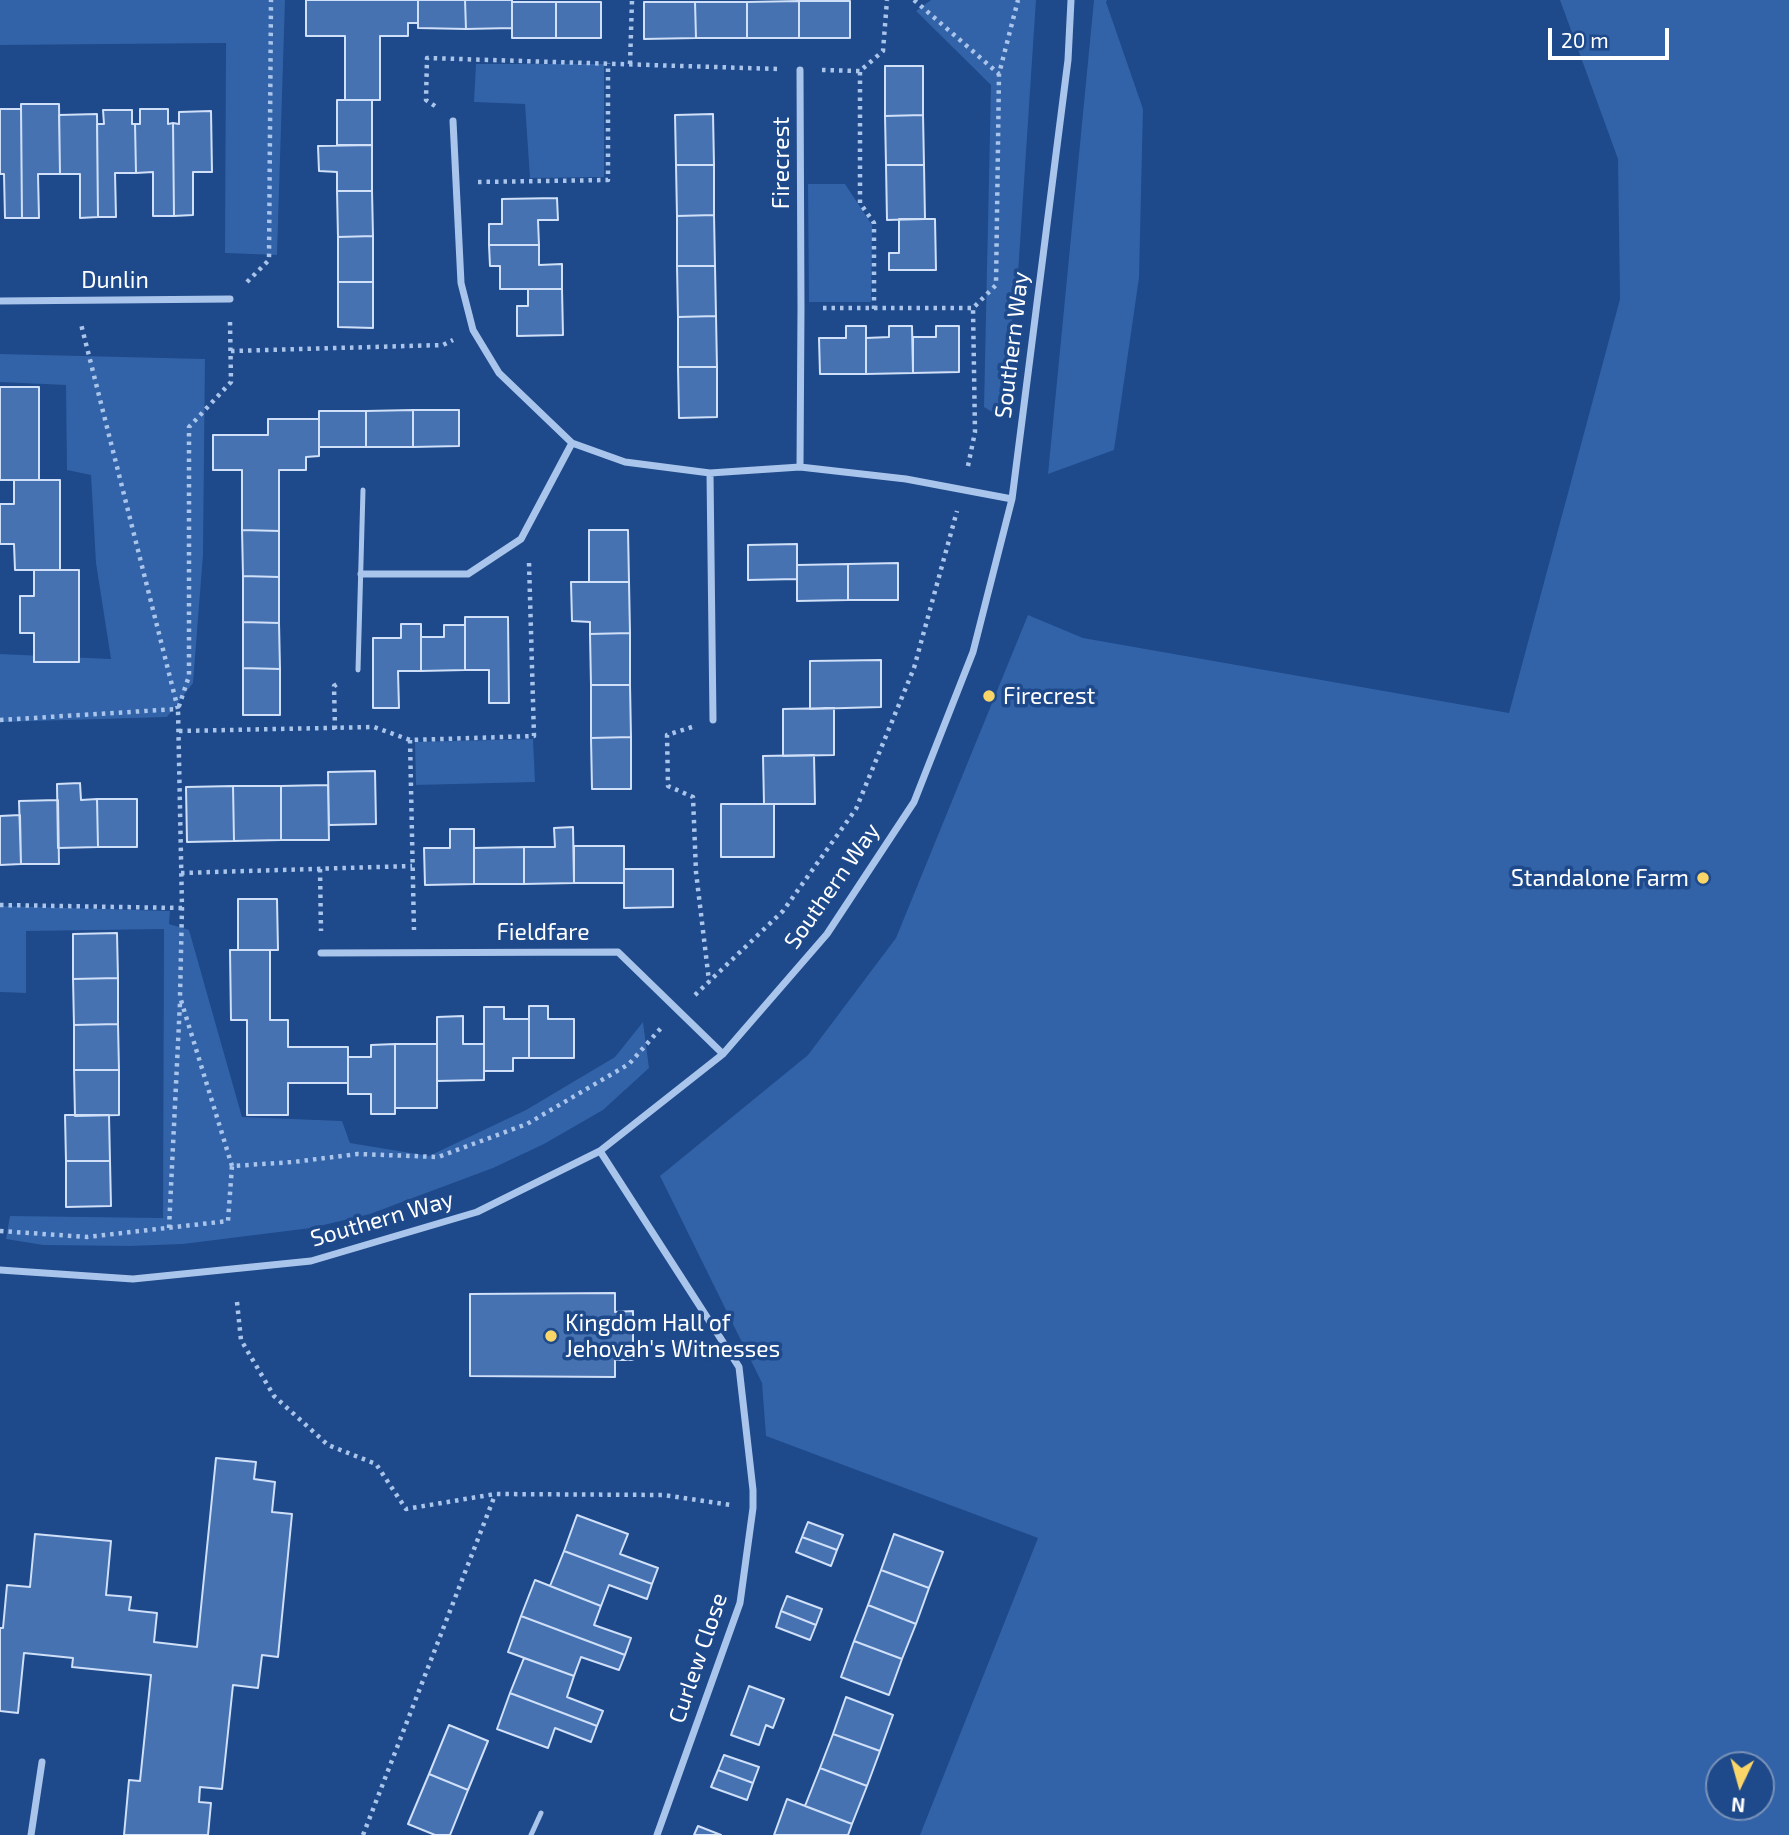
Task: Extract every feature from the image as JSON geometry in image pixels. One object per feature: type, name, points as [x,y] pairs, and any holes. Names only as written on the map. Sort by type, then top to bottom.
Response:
[{"type":"street","name":"Southern Way","points":[[0,1270],[134,1279],[311,1261],[477,1212],[600,1151],[723,1054],[827,934],[914,802],[973,652],[1012,499],[1068,60],[1071,0]]},
{"type":"street","name":"Firecrest","points":[[800,70],[800,467]]},
{"type":"street","points":[[453,121],[461,283],[473,330],[499,373],[572,443],[625,462],[710,473],[800,467],[906,479],[1012,499]]},
{"type":"street","name":"Dunlin","points":[[0,301],[230,299]]},
{"type":"street","points":[[361,575],[468,574],[521,539],[572,443]]},
{"type":"street","points":[[710,473],[713,720]]},
{"type":"street","name":"Fieldfare","points":[[321,953],[618,952],[723,1054]]},
{"type":"street","name":"Curlew Close","points":[[600,1151],[739,1367],[753,1490],[740,1603],[657,1835]]},
{"type":"street","points":[[31,1835],[42,1762]]},
{"type":"lane","points":[[358,670],[363,490]]},
{"type":"lane","points":[[531,1835],[541,1813]]},
{"type":"path","points":[[178,709],[189,676],[189,428],[231,382],[230,299],[270,260],[271,0]]},
{"type":"path","points":[[630,64],[632,0]]},
{"type":"path","points":[[453,121],[426,100],[427,58],[860,71],[883,51],[887,0]]},
{"type":"path","points":[[914,0],[999,74]]},
{"type":"path","points":[[232,1167],[358,1154],[438,1157],[527,1124],[629,1064],[678,1010],[783,911],[856,809],[914,668],[975,432],[973,309],[996,285],[999,74],[1018,0]]},
{"type":"path","points":[[456,183],[608,180],[608,63]]},
{"type":"path","points":[[860,71],[860,203],[874,223],[874,309]]},
{"type":"path","points":[[75,300],[178,709],[182,908],[169,1228]]},
{"type":"path","points":[[802,308],[973,309]]},
{"type":"path","points":[[231,351],[443,345],[473,330]]},
{"type":"path","points":[[178,730],[374,727],[410,740],[534,736],[529,549],[521,539]]},
{"type":"path","points":[[335,729],[334,686],[358,670]]},
{"type":"path","points":[[0,720],[178,709]]},
{"type":"path","points":[[709,981],[696,872],[693,797],[668,786],[667,735],[713,720]]},
{"type":"path","points":[[410,740],[415,952]]},
{"type":"path","points":[[181,873],[412,866]]},
{"type":"path","points":[[320,869],[321,953]]},
{"type":"path","points":[[0,905],[182,908]]},
{"type":"path","points":[[0,1231],[87,1237],[228,1221],[232,1167],[180,997]]},
{"type":"path","points":[[237,1302],[241,1340],[274,1396],[327,1445],[376,1464],[406,1509],[495,1494],[663,1495],[752,1508]]},
{"type":"path","points":[[363,1835],[495,1494]]},
{"type":"shaded area","points":[[0,0],[285,0],[277,255],[225,253],[226,43],[0,45]]},
{"type":"shaded area","points":[[931,0],[1036,0],[1017,289],[997,415],[984,407],[991,85],[916,11]]},
{"type":"shaded area","points":[[1094,0],[1107,0],[1143,109],[1139,278],[1114,450],[1048,474]]},
{"type":"shaded area","points":[[1560,0],[1789,0],[1789,1835],[920,1835],[1038,1538],[766,1436],[762,1383],[660,1176],[808,1055],[896,938],[1028,615],[1083,638],[1509,713],[1620,299],[1618,159]]},
{"type":"shaded area","points":[[476,64],[604,64],[604,177],[530,178],[525,104],[474,102]]},
{"type":"shaded area","points":[[808,184],[845,184],[872,225],[871,302],[809,302]]},
{"type":"shaded area","points":[[0,354],[205,359],[203,555],[193,683],[167,717],[0,722],[0,654],[111,659],[96,563],[91,475],[67,470],[66,385],[0,382]]},
{"type":"shaded area","points":[[533,739],[535,782],[416,785],[415,742]]},
{"type":"shaded area","points":[[0,906],[170,911],[169,924],[189,930],[242,1117],[342,1121],[350,1143],[429,1156],[526,1110],[615,1057],[643,1022],[649,1068],[603,1110],[544,1144],[493,1168],[370,1214],[311,1228],[183,1244],[43,1245],[6,1239],[10,1216],[163,1218],[164,929],[26,931],[26,993],[0,992]]},
{"type":"building","points":[[306,0],[418,0],[418,23],[408,23],[408,36],[380,36],[380,100],[345,100],[345,36],[306,36]]},
{"type":"building","points":[[418,0],[465,0],[466,29],[418,28]]},
{"type":"building","points":[[465,0],[512,0],[512,28],[466,29]]},
{"type":"building","points":[[799,1],[850,1],[850,38],[799,38]]},
{"type":"building","points":[[799,1],[799,38],[747,38],[747,2]]},
{"type":"building","points":[[512,2],[556,2],[556,38],[512,38]]},
{"type":"building","points":[[556,2],[601,2],[601,38],[556,38]]},
{"type":"building","points":[[644,2],[695,2],[696,38],[644,39]]},
{"type":"building","points":[[695,2],[747,2],[747,38],[696,38]]},
{"type":"building","points":[[885,66],[923,66],[923,115],[885,116]]},
{"type":"building","points":[[337,100],[372,100],[372,145],[337,145]]},
{"type":"building","points":[[21,104],[59,104],[60,174],[38,174],[39,218],[22,218]]},
{"type":"building","points":[[0,109],[21,109],[22,218],[5,218],[4,174],[0,174]]},
{"type":"building","points":[[140,109],[168,109],[168,124],[173,123],[174,216],[153,216],[153,172],[136,173],[135,124],[140,124]]},
{"type":"building","points":[[103,110],[132,110],[132,124],[135,124],[136,173],[115,173],[116,217],[98,217],[97,124],[104,124]]},
{"type":"building","points":[[211,111],[212,172],[193,172],[193,215],[174,216],[173,123],[179,124],[179,112]]},
{"type":"building","points":[[97,114],[98,217],[80,218],[80,174],[60,174],[59,115]]},
{"type":"building","points":[[713,114],[714,165],[676,165],[675,115]]},
{"type":"building","points":[[923,115],[924,165],[886,165],[885,116]]},
{"type":"building","points":[[372,145],[372,191],[337,191],[337,172],[319,171],[318,146]]},
{"type":"building","points":[[676,165],[714,165],[714,215],[677,216]]},
{"type":"building","points":[[886,165],[924,165],[925,219],[887,220]]},
{"type":"building","points":[[337,191],[372,191],[373,236],[338,237]]},
{"type":"building","points":[[557,198],[558,220],[538,220],[539,245],[489,245],[489,224],[502,224],[502,199]]},
{"type":"building","points":[[714,215],[715,266],[677,266],[677,216]]},
{"type":"building","points":[[899,219],[935,219],[936,270],[889,270],[889,253],[899,253]]},
{"type":"building","points":[[373,236],[373,282],[338,282],[338,237]]},
{"type":"building","points":[[489,245],[539,245],[539,265],[562,264],[562,289],[500,289],[500,266],[490,266]]},
{"type":"building","points":[[677,266],[715,266],[716,316],[678,317]]},
{"type":"building","points":[[338,282],[373,282],[373,328],[338,327]]},
{"type":"building","points":[[528,289],[562,289],[563,335],[517,336],[517,306],[528,306]]},
{"type":"building","points":[[716,316],[717,367],[678,367],[678,317]]},
{"type":"building","points":[[846,326],[866,326],[866,374],[820,374],[819,338],[846,338]]},
{"type":"building","points":[[889,326],[912,326],[913,373],[866,374],[866,338],[889,337]]},
{"type":"building","points":[[936,326],[959,326],[959,372],[913,373],[913,337],[936,337]]},
{"type":"building","points":[[678,367],[717,367],[717,417],[679,418]]},
{"type":"building","points":[[0,387],[39,387],[39,480],[0,480]]},
{"type":"building","points":[[413,410],[459,410],[459,446],[413,447]]},
{"type":"building","points":[[413,410],[413,447],[366,447],[366,411]]},
{"type":"building","points":[[319,411],[366,411],[366,447],[319,447]]},
{"type":"building","points":[[268,419],[319,419],[319,456],[306,457],[306,470],[279,470],[279,531],[242,530],[242,470],[213,470],[213,435],[268,435]]},
{"type":"building","points":[[14,480],[60,480],[60,570],[15,570],[14,544],[0,544],[0,504],[14,504]]},
{"type":"building","points":[[242,530],[279,531],[279,577],[243,576]]},
{"type":"building","points":[[589,530],[628,530],[629,582],[589,582]]},
{"type":"building","points":[[797,544],[797,579],[748,580],[748,545]]},
{"type":"building","points":[[898,563],[898,600],[848,600],[848,564]]},
{"type":"building","points":[[848,564],[848,600],[797,601],[797,565]]},
{"type":"building","points":[[34,570],[79,570],[79,662],[34,662],[34,633],[20,633],[20,596],[34,596]]},
{"type":"building","points":[[243,576],[279,577],[279,623],[243,622]]},
{"type":"building","points":[[571,582],[629,582],[630,633],[590,634],[590,622],[572,621]]},
{"type":"building","points":[[465,617],[508,617],[509,703],[489,703],[489,670],[465,670]]},
{"type":"building","points":[[243,622],[279,623],[280,669],[243,668]]},
{"type":"building","points":[[401,624],[421,624],[421,671],[398,671],[399,708],[373,708],[373,638],[401,638]]},
{"type":"building","points":[[444,625],[465,625],[465,670],[421,671],[421,637],[444,637]]},
{"type":"building","points":[[630,633],[630,685],[591,685],[590,634]]},
{"type":"building","points":[[881,660],[881,707],[810,709],[810,661]]},
{"type":"building","points":[[243,668],[280,669],[280,715],[243,715]]},
{"type":"building","points":[[591,685],[630,685],[631,737],[591,738]]},
{"type":"building","points":[[834,708],[834,755],[783,756],[783,709]]},
{"type":"building","points":[[631,737],[631,789],[592,789],[591,738]]},
{"type":"building","points":[[814,755],[815,804],[764,804],[763,756]]},
{"type":"building","points":[[375,771],[376,824],[329,825],[328,772]]},
{"type":"building","points":[[80,783],[81,800],[97,799],[98,847],[58,848],[57,784]]},
{"type":"building","points":[[328,785],[329,840],[281,840],[281,786]]},
{"type":"building","points":[[233,786],[281,786],[281,840],[234,841]]},
{"type":"building","points":[[233,786],[234,841],[187,842],[186,787]]},
{"type":"building","points":[[97,799],[137,799],[137,847],[98,847]]},
{"type":"building","points":[[58,800],[59,864],[21,864],[19,801]]},
{"type":"building","points":[[721,804],[774,804],[774,857],[721,857]]},
{"type":"building","points":[[20,815],[21,864],[0,865],[0,816]]},
{"type":"building","points":[[573,827],[574,883],[524,884],[524,847],[555,847],[554,828]]},
{"type":"building","points":[[450,829],[474,829],[474,884],[425,885],[424,848],[450,848]]},
{"type":"building","points":[[574,846],[624,846],[624,883],[574,883]]},
{"type":"building","points":[[524,847],[524,884],[474,884],[474,848]]},
{"type":"building","points":[[624,869],[673,869],[673,907],[624,908]]},
{"type":"building","points":[[238,899],[277,899],[278,950],[238,950]]},
{"type":"building","points":[[117,933],[118,978],[73,979],[73,934]]},
{"type":"building","points":[[230,950],[270,950],[270,1020],[288,1020],[288,1047],[348,1047],[348,1083],[288,1083],[288,1115],[247,1115],[247,1020],[231,1020]]},
{"type":"building","points":[[118,978],[118,1024],[74,1025],[73,979]]},
{"type":"building","points":[[529,1006],[548,1006],[548,1019],[574,1019],[574,1058],[529,1058]]},
{"type":"building","points":[[484,1007],[504,1007],[504,1019],[529,1019],[529,1058],[513,1058],[513,1071],[484,1071]]},
{"type":"building","points":[[463,1016],[463,1044],[484,1044],[484,1080],[437,1081],[437,1017]]},
{"type":"building","points":[[118,1024],[119,1070],[74,1070],[74,1025]]},
{"type":"building","points":[[395,1044],[395,1114],[371,1114],[371,1094],[348,1094],[348,1057],[371,1057],[371,1045]]},
{"type":"building","points":[[395,1044],[437,1044],[437,1108],[395,1108]]},
{"type":"building","points":[[74,1070],[119,1070],[119,1115],[75,1116]]},
{"type":"building","points":[[65,1115],[109,1115],[110,1161],[66,1161]]},
{"type":"building","points":[[66,1161],[110,1161],[111,1206],[66,1207]]},
{"type":"building","name":"Kingdom Hall of Jehovah's Witnesses","points":[[615,1293],[615,1312],[633,1311],[633,1360],[615,1360],[615,1377],[470,1376],[470,1294]]},
{"type":"building","points":[[216,1458],[256,1462],[254,1479],[275,1482],[272,1512],[292,1514],[278,1657],[262,1655],[258,1688],[233,1685],[222,1789],[200,1787],[199,1802],[211,1803],[208,1835],[124,1835],[129,1780],[140,1781],[151,1675],[72,1667],[73,1658],[24,1653],[18,1713],[0,1711],[0,1628],[3,1628],[7,1585],[30,1587],[35,1534],[111,1541],[106,1595],[131,1597],[129,1610],[157,1613],[154,1642],[197,1647]]},
{"type":"building","points":[[577,1515],[628,1534],[620,1554],[658,1568],[652,1584],[564,1551]]},
{"type":"building","points":[[808,1522],[843,1535],[837,1550],[802,1537]]},
{"type":"building","points":[[894,1534],[943,1552],[929,1588],[881,1570]]},
{"type":"building","points":[[802,1537],[837,1550],[831,1566],[796,1552]]},
{"type":"building","points":[[564,1551],[652,1584],[647,1599],[609,1585],[601,1606],[550,1586]]},
{"type":"building","points":[[881,1570],[929,1588],[916,1624],[868,1605]]},
{"type":"building","points":[[535,1580],[601,1606],[594,1625],[631,1638],[625,1655],[521,1616]]},
{"type":"building","points":[[787,1596],[822,1609],[816,1625],[781,1611]]},
{"type":"building","points":[[868,1605],[916,1624],[902,1659],[854,1641]]},
{"type":"building","points":[[781,1611],[816,1625],[810,1640],[776,1627]]},
{"type":"building","points":[[521,1616],[625,1655],[619,1670],[581,1657],[574,1676],[508,1652]]},
{"type":"building","points":[[854,1641],[902,1659],[889,1695],[841,1677]]},
{"type":"building","points":[[524,1658],[574,1676],[567,1697],[603,1711],[597,1726],[510,1693]]},
{"type":"building","points":[[749,1686],[784,1699],[773,1728],[766,1725],[759,1745],[731,1735]]},
{"type":"building","points":[[510,1693],[597,1726],[591,1742],[555,1728],[548,1748],[497,1729]]},
{"type":"building","points":[[846,1697],[893,1715],[880,1751],[833,1734]]},
{"type":"building","points":[[449,1725],[488,1741],[468,1790],[429,1774]]},
{"type":"building","points":[[833,1734],[880,1751],[867,1786],[820,1768]]},
{"type":"building","points":[[724,1755],[759,1767],[753,1783],[718,1770]]},
{"type":"building","points":[[820,1768],[867,1786],[852,1824],[805,1806]]},
{"type":"building","points":[[718,1770],[753,1783],[747,1800],[711,1787]]},
{"type":"building","points":[[429,1774],[468,1790],[450,1835],[435,1835],[408,1824]]},
{"type":"building","points":[[787,1799],[852,1824],[848,1835],[774,1835]]},
{"type":"building","points":[[698,1826],[721,1835],[694,1835]]},
{"type":"place","name":"Firecrest","points":[[989,696]]},
{"type":"place","name":"Standalone Farm","points":[[1703,878]]},
{"type":"place","name":"Kingdom Hall of Jehovah's Witnesses","points":[[551,1336]]}]
